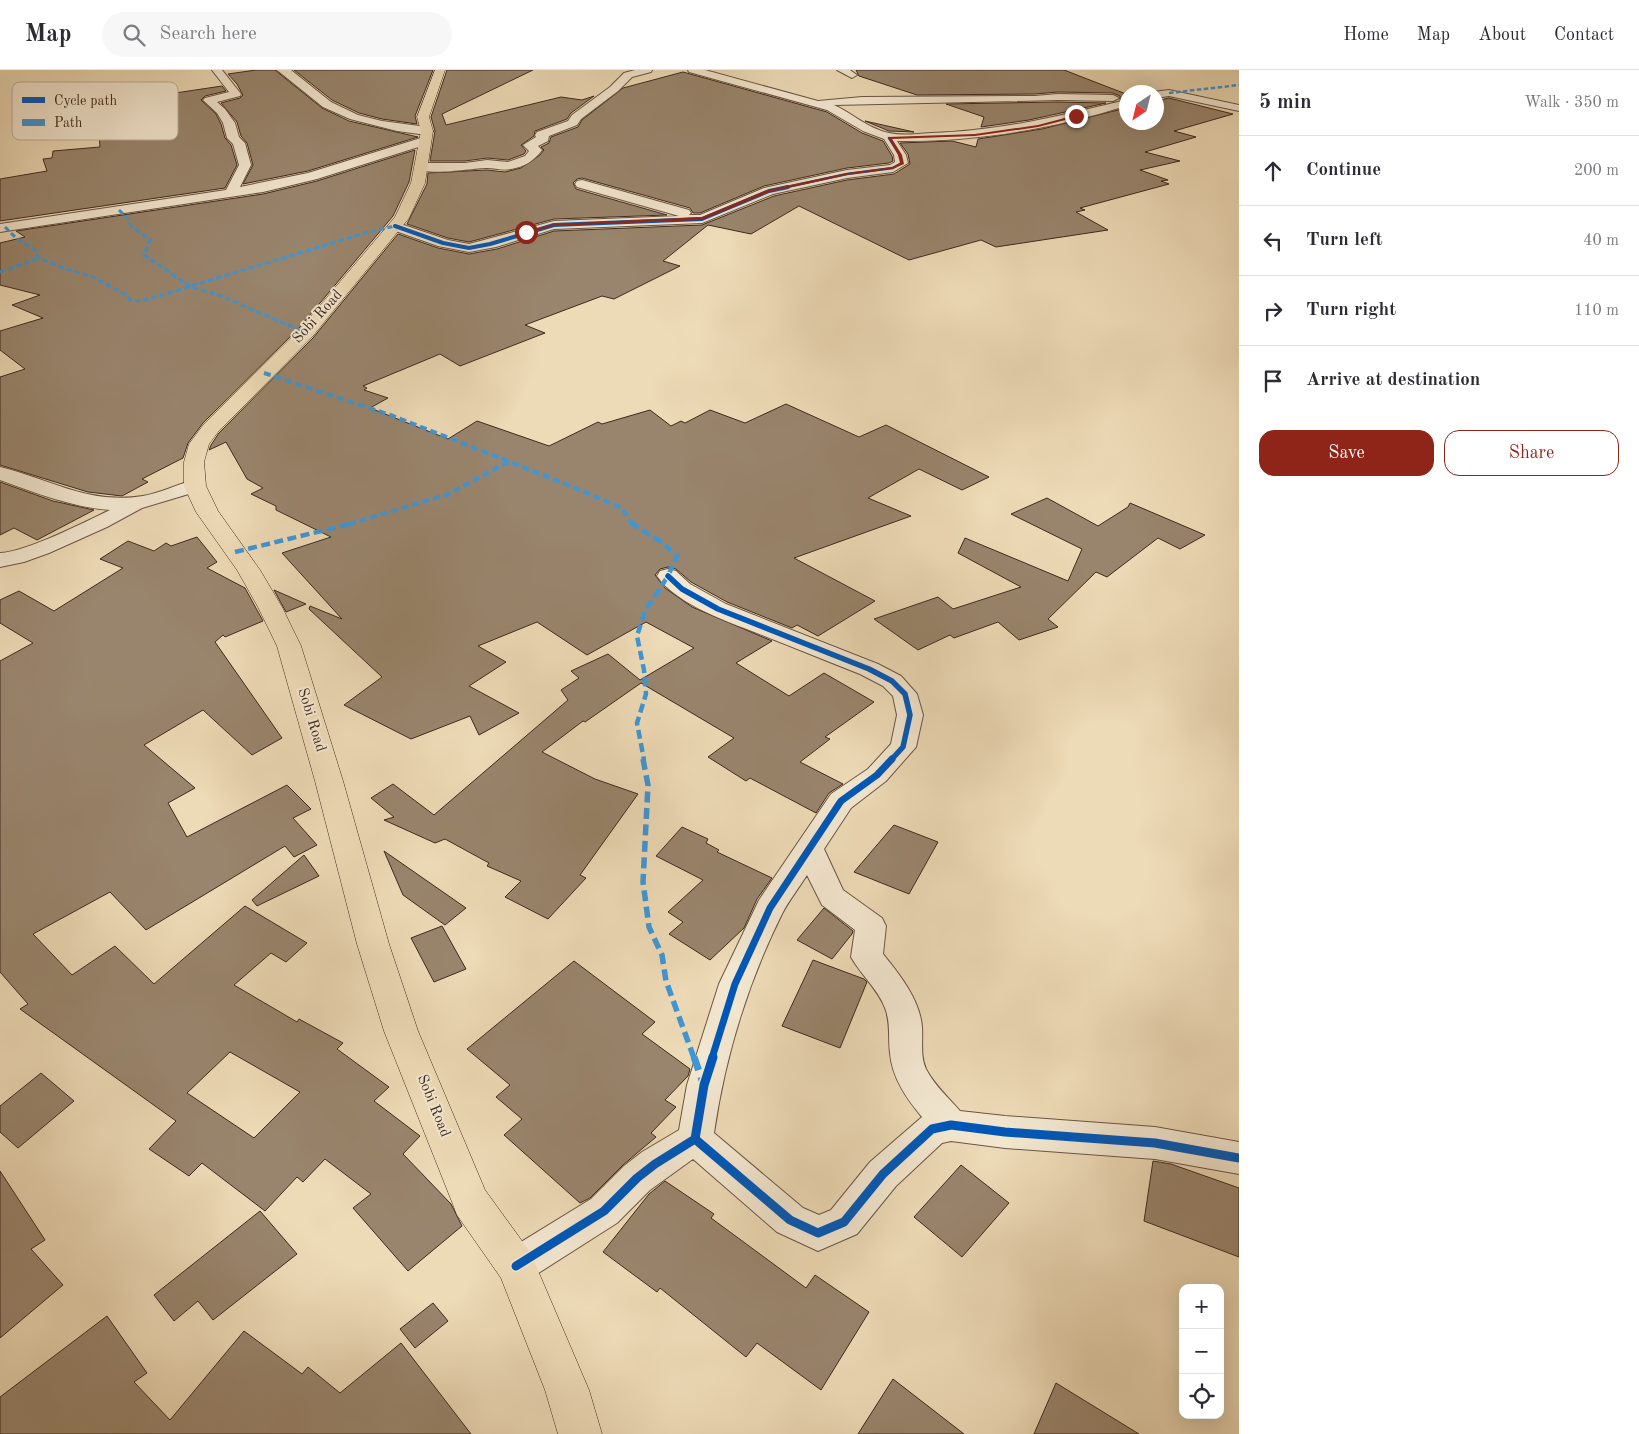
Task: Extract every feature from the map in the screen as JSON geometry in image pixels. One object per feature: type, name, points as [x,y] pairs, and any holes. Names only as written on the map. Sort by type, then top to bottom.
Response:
[{"type":"highway","name":"Sobi Road","points":[[440,70],[423,118],[424,147],[418,183],[402,218],[306,333],[210,428],[199,444],[194,462],[195,486],[207,512],[248,570],[270,607],[289,646],[329,781],[373,944],[402,1031],[472,1202],[516,1266],[567,1390],[580,1434]]},
{"type":"street","points":[[217,70],[219,75],[236,94],[209,100],[221,111],[229,124],[233,138],[239,143],[245,165],[231,193]]},
{"type":"street","points":[[282,70],[335,109],[385,127],[465,167],[487,164],[509,166],[529,159],[536,150],[529,145],[544,138],[541,135],[573,123],[576,117],[614,89],[628,75],[647,70]]},
{"type":"street","points":[[693,70],[814,104],[846,115],[889,138],[947,137],[1011,130],[1038,126],[1119,105]]},
{"type":"street","points":[[945,89],[977,99]]},
{"type":"street","points":[[1164,94],[1169,93],[1239,108]]},
{"type":"street","points":[[814,104],[846,100],[1034,99],[1058,97],[1119,99]]},
{"type":"street","points":[[395,226],[467,249],[508,240],[539,228],[554,225],[702,218],[769,191],[847,174],[892,168],[902,164],[900,155],[889,138]]},
{"type":"street","points":[[0,228],[231,193],[312,176],[424,147]]},
{"type":"street","points":[[582,184],[702,218]]},
{"type":"street","points":[[0,473],[49,493],[75,500],[96,504],[136,503]]},
{"type":"street","points":[[0,560],[20,557],[82,532],[136,503],[195,486]]},
{"type":"street","points":[[516,1266],[604,1211],[637,1178],[655,1164],[695,1139],[704,1085],[735,984],[770,908],[841,801],[877,775],[903,747],[910,715],[905,694],[892,681],[869,669],[718,609],[682,589],[668,576]]},
{"type":"street","points":[[810,848],[832,897],[871,926],[867,957],[901,1006],[906,1026],[904,1049],[911,1073],[951,1125]]},
{"type":"street","points":[[695,1139],[790,1220],[818,1232],[844,1222],[883,1174],[932,1129],[951,1125],[1006,1132],[1155,1143],[1239,1158]]},
{"type":"building","points":[[256,70],[275,70],[322,108],[349,121],[418,137],[308,171],[243,184],[253,165],[247,143],[241,136],[237,122],[221,103],[240,98],[243,95],[237,84],[228,74]]},
{"type":"building","points":[[294,70],[433,70],[415,116],[417,124],[382,119],[359,113],[332,100]]},
{"type":"building","points":[[447,70],[533,70],[442,114],[446,125],[561,97],[582,100],[594,96],[571,113],[567,119],[535,131],[534,136],[521,145],[526,151],[524,154],[508,160],[487,158],[465,161],[430,161],[435,131],[431,117]]},
{"type":"building","points":[[856,70],[1064,70],[1119,91],[1119,96],[1113,93],[1058,92],[1035,94],[917,95],[859,76]]},
{"type":"building","points":[[683,72],[827,112],[862,133],[883,141],[893,161],[847,168],[764,186],[700,213],[693,213],[690,208],[582,178],[577,179],[573,183],[576,189],[667,215],[554,219],[469,242],[448,238],[407,224],[427,184],[428,173],[487,170],[505,172],[521,168],[540,155],[544,150],[541,147],[549,143],[551,137],[578,127],[582,120],[623,88]]},
{"type":"building","points":[[222,86],[226,91],[205,96],[201,100],[216,114],[225,138],[231,145],[237,165],[225,188],[0,221],[0,179],[47,171],[43,159],[52,158],[53,151],[100,147],[100,140],[178,140],[178,93]]},
{"type":"building","points":[[1169,98],[1233,114],[1174,131],[1196,137],[1145,152],[1180,161],[1140,170],[1168,180],[1161,181],[1169,184],[1080,208],[1085,210],[1076,212],[1108,230],[996,247],[981,240],[909,260],[799,206],[751,234],[708,225],[663,261],[680,266],[614,299],[602,296],[525,325],[545,333],[460,366],[440,354],[363,386],[367,388],[364,390],[388,398],[370,408],[448,439],[477,421],[549,446],[598,422],[602,424],[650,410],[671,426],[681,421],[685,423],[710,410],[745,423],[786,404],[859,437],[886,425],[989,477],[962,490],[919,469],[868,498],[911,516],[794,558],[875,601],[818,636],[797,625],[792,628],[727,602],[691,582],[676,569],[668,567],[660,569],[655,575],[665,588],[692,607],[772,641],[736,663],[789,696],[824,673],[874,702],[825,737],[830,739],[800,762],[843,784],[829,793],[816,813],[750,778],[746,781],[708,757],[734,738],[641,683],[585,722],[583,721],[542,752],[595,779],[638,794],[580,875],[586,878],[548,919],[505,897],[521,881],[487,866],[489,863],[445,839],[435,843],[384,820],[394,817],[371,798],[393,784],[434,815],[568,700],[561,690],[579,678],[571,671],[608,654],[640,680],[694,648],[646,622],[587,655],[537,622],[478,646],[506,662],[469,686],[519,713],[479,735],[470,716],[411,739],[344,705],[382,677],[309,609],[310,606],[342,619],[282,553],[331,537],[276,510],[276,506],[251,494],[263,488],[247,479],[226,442],[209,450],[219,433],[313,338],[398,234],[438,248],[469,254],[497,249],[554,231],[702,225],[774,196],[847,180],[894,174],[910,164],[908,154],[900,143],[952,141],[976,147],[978,139],[1042,129],[1119,110],[1119,130],[1164,130],[1164,99]]},
{"type":"building","points":[[1106,103],[1029,120],[981,127],[984,117],[946,104]]},
{"type":"building","points":[[865,121],[914,132],[889,131]]},
{"type":"building","points":[[415,150],[409,182],[393,216],[299,328],[203,423],[188,443],[183,458],[142,479],[148,482],[122,496],[88,492],[0,465],[0,377],[25,369],[0,350],[0,331],[43,318],[12,305],[40,295],[0,285],[0,243],[25,237],[16,231],[263,194],[317,181]]},
{"type":"building","points":[[0,482],[53,501],[94,510],[37,540],[14,528],[0,535]]},
{"type":"building","points":[[1047,498],[1098,526],[1128,507],[1130,503],[1205,535],[1180,549],[1158,538],[1107,577],[1096,572],[1048,619],[1058,627],[1019,640],[998,622],[954,638],[950,635],[918,650],[874,619],[938,597],[953,609],[1021,587],[958,553],[965,538],[1068,581],[1082,549],[1011,514]]},
{"type":"building","points":[[197,537],[217,562],[207,568],[245,588],[263,621],[225,637],[223,635],[215,642],[282,738],[252,755],[203,710],[144,745],[195,788],[168,803],[187,837],[287,785],[311,809],[293,818],[317,845],[294,857],[285,846],[146,930],[110,892],[33,934],[72,975],[115,946],[154,984],[245,906],[307,943],[286,962],[271,953],[234,985],[297,1022],[299,1019],[343,1043],[337,1049],[389,1087],[374,1101],[420,1136],[403,1154],[451,1204],[462,1226],[408,1271],[353,1208],[371,1194],[325,1159],[303,1182],[297,1177],[265,1211],[202,1163],[189,1176],[149,1149],[176,1121],[20,1009],[28,1004],[0,972],[0,661],[33,643],[0,623],[0,600],[19,591],[54,611],[123,568],[100,559],[128,541],[154,551],[166,543],[171,546]],"holes":[[[230,1052],[300,1092],[254,1138],[187,1093]]]},
{"type":"building","points":[[274,590],[306,604],[286,612]]},
{"type":"building","points":[[894,825],[938,842],[909,894],[854,872]]},
{"type":"building","points":[[682,827],[708,839],[706,843],[719,850],[717,852],[772,878],[757,899],[744,928],[710,960],[669,934],[683,922],[668,912],[703,880],[656,856]]},
{"type":"building","points":[[384,851],[466,908],[445,925],[403,895]]},
{"type":"building","points":[[304,855],[319,876],[257,906],[252,900]]},
{"type":"building","points":[[824,908],[853,931],[832,959],[797,940]]},
{"type":"building","points":[[442,926],[466,969],[434,982],[411,938]]},
{"type":"building","points":[[813,960],[864,979],[867,982],[840,1048],[782,1026]]},
{"type":"building","points":[[574,961],[655,1022],[642,1034],[690,1069],[688,1076],[665,1100],[676,1107],[651,1133],[656,1137],[623,1165],[590,1198],[580,1203],[504,1135],[522,1119],[496,1097],[510,1085],[467,1049]]},
{"type":"building","points":[[41,1073],[74,1101],[18,1148],[0,1132],[0,1106]]},
{"type":"building","points":[[1153,1161],[1171,1164],[1239,1188],[1239,1257],[1144,1221]]},
{"type":"building","points":[[961,1165],[1009,1203],[962,1257],[914,1217]]},
{"type":"building","points":[[0,1171],[45,1240],[31,1249],[63,1285],[0,1338]]},
{"type":"building","points":[[665,1181],[714,1214],[711,1218],[806,1288],[815,1275],[869,1312],[821,1390],[757,1343],[746,1357],[660,1288],[657,1292],[603,1252],[649,1194]]},
{"type":"building","points":[[260,1211],[297,1254],[213,1320],[198,1301],[174,1321],[154,1295]]},
{"type":"building","points":[[433,1303],[448,1321],[415,1348],[400,1329]]},
{"type":"building","points":[[107,1316],[147,1373],[134,1382],[170,1420],[244,1331],[302,1374],[308,1367],[340,1393],[401,1343],[471,1434],[0,1434],[0,1397]]},
{"type":"building","points":[[893,1379],[964,1434],[858,1434]]},
{"type":"building","points":[[1056,1383],[1139,1434],[1034,1434]]},
{"type":"marked path","points":[[1169,93],[1239,85]]},
{"type":"marked path","points":[[119,210],[128,219],[131,226],[150,240],[144,255],[174,277],[191,287],[219,295],[306,333]]},
{"type":"marked path","points":[[5,227],[16,238],[34,249],[39,258],[66,269],[91,276],[126,295],[130,300],[142,301],[365,233],[395,226]]},
{"type":"marked path","points":[[0,272],[39,258]]},
{"type":"marked path","points":[[264,373],[393,416],[622,508],[632,524],[661,542],[677,556],[668,576],[645,611],[637,636],[644,670],[646,694],[637,723],[648,785],[643,882],[649,927],[662,955],[666,981],[703,1083]]},
{"type":"marked path","points":[[235,552],[342,526],[449,494],[508,462]]},
{"type":"cycle path","points":[[395,226],[453,246],[469,248],[490,244],[554,225],[702,219],[769,191],[847,174],[893,168],[902,163],[900,155],[889,138]]},
{"type":"cycle path","points":[[668,576],[682,589],[718,609],[869,669],[892,681],[905,694],[910,715],[903,747],[877,775],[841,801],[770,908],[735,984],[704,1085],[695,1139]]},
{"type":"cycle path","points":[[516,1266],[604,1211],[637,1178],[655,1164],[695,1139],[790,1220],[818,1233],[844,1222],[883,1174],[932,1129],[951,1125],[1005,1132],[1155,1143],[1239,1158]]},
{"type":"route","points":[[526,232],[554,225],[651,222],[702,218],[769,191],[847,174],[892,168],[902,164],[900,155],[889,138],[975,135],[1038,126],[1076,116]]}]
